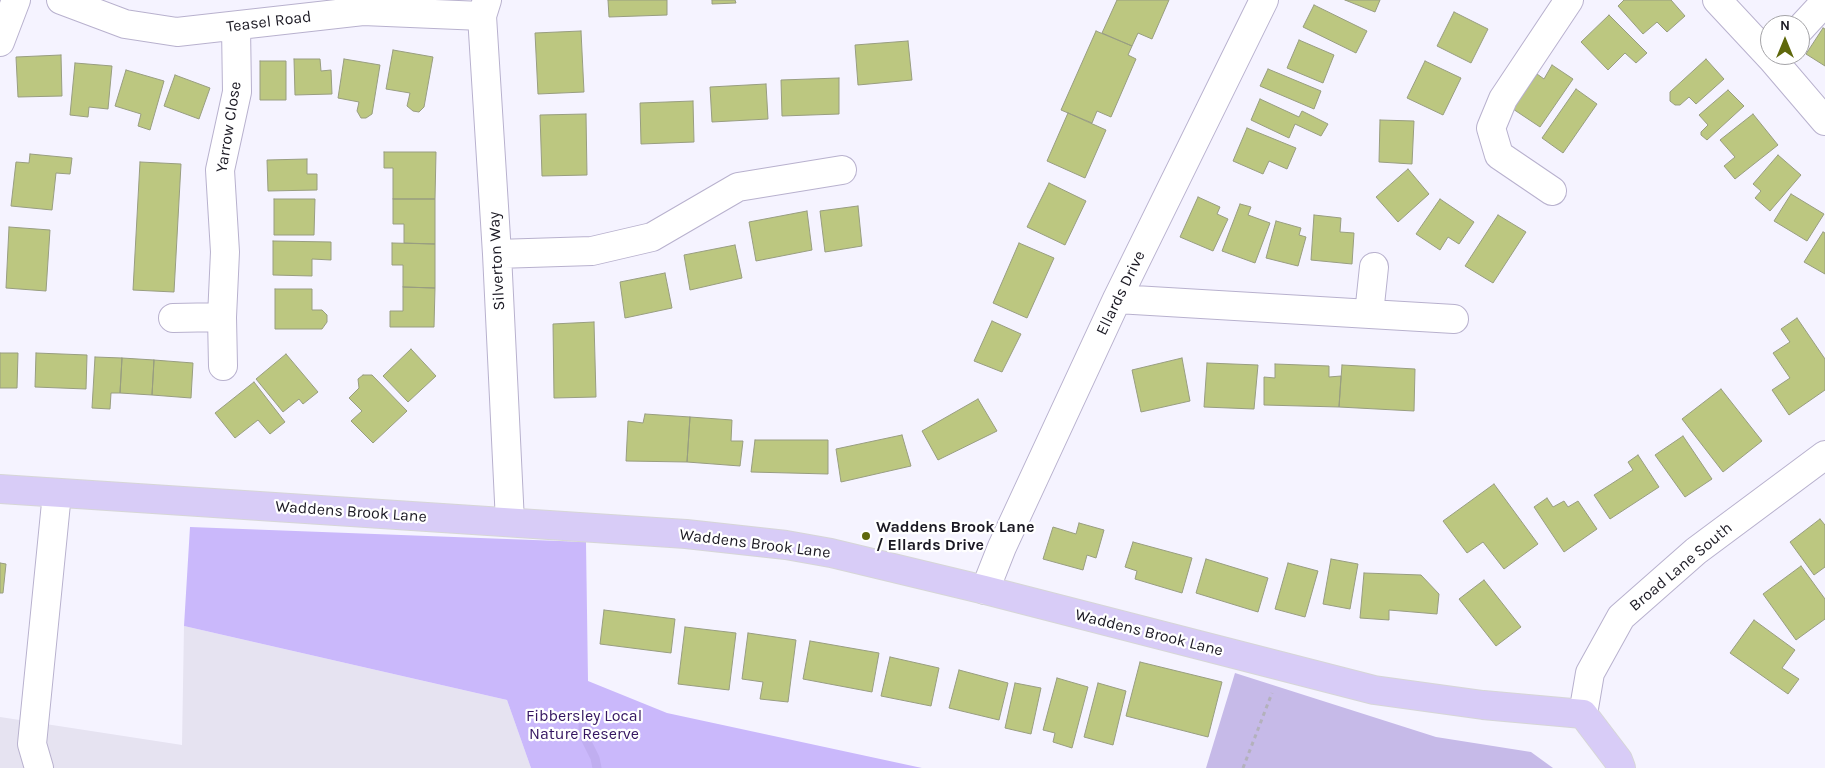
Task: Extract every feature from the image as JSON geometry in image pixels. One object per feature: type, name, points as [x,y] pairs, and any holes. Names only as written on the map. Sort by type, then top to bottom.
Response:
[{"type":"main road","name":"Waddens Brook Lane","points":[[0,489],[686,534],[786,545],[831,552],[1374,690],[1483,705],[1583,714]]},
{"type":"main road","points":[[1583,714],[1618,760],[1621,768]]},
{"type":"street","points":[[0,42],[16,0]]},
{"type":"street","name":"Teasel Road","points":[[61,0],[127,12],[177,32],[362,11],[485,8]]},
{"type":"street","name":"Ellards Drive","points":[[985,590],[1002,547],[1118,299],[1264,0]]},
{"type":"street","points":[[1552,191],[1499,155],[1490,128],[1503,99],[1569,0]]},
{"type":"street","points":[[1717,0],[1760,43]]},
{"type":"street","points":[[1810,18],[1825,2]]},
{"type":"street","name":"Silverton Way","points":[[485,8],[510,522]]},
{"type":"street","name":"Yarrow Close","points":[[223,366],[222,317],[225,252],[220,170],[237,92],[236,26]]},
{"type":"street","points":[[1780,65],[1825,121]]},
{"type":"street","points":[[497,254],[592,251],[652,237],[738,187],[842,170]]},
{"type":"street","points":[[1369,314],[1374,267]]},
{"type":"street","points":[[1118,299],[1454,318]]},
{"type":"street","points":[[173,318],[222,317]]},
{"type":"street","name":"Broad Lane South","points":[[1583,714],[1590,673],[1621,618],[1696,551],[1825,455]]},
{"type":"street","points":[[39,768],[32,744],[57,493]]},
{"type":"path","points":[[1243,768],[1282,666]]},
{"type":"shaded area","points":[[184,626],[507,700],[531,768],[0,768],[0,717],[182,745]]},
{"type":"shaded area","points":[[1235,673],[1436,737],[1531,752],[1553,768],[1206,768]]},
{"type":"green space","name":"Fibbersley Local Nature Reserve","points":[[190,527],[586,542],[588,681],[667,713],[922,768],[531,768],[507,700],[184,626]]},
{"type":"building","points":[[608,0],[667,0],[667,15],[609,17]]},
{"type":"building","points":[[712,0],[735,0],[736,3],[712,4]]},
{"type":"building","points":[[1117,0],[1169,0],[1152,39],[1138,33],[1132,46],[1102,33]]},
{"type":"building","points":[[1345,0],[1380,0],[1375,12]]},
{"type":"building","points":[[1624,0],[1671,0],[1685,16],[1667,32],[1657,22],[1643,34],[1618,6]]},
{"type":"building","points":[[1314,5],[1367,31],[1356,53],[1303,27]]},
{"type":"building","points":[[1454,12],[1488,29],[1471,63],[1437,46]]},
{"type":"building","points":[[1609,15],[1647,53],[1636,63],[1625,53],[1608,70],[1581,42]]},
{"type":"building","points":[[1823,28],[1825,29],[1825,66],[1810,57],[1810,48]]},
{"type":"building","points":[[581,31],[584,92],[538,94],[535,33]]},
{"type":"building","points":[[1096,31],[1132,46],[1128,55],[1136,59],[1111,117],[1097,111],[1092,123],[1061,110]]},
{"type":"building","points":[[1299,40],[1334,55],[1323,83],[1287,68]]},
{"type":"building","points":[[908,41],[912,80],[858,85],[855,45]]},
{"type":"building","points":[[393,50],[433,57],[424,107],[419,112],[413,111],[407,106],[410,93],[386,89]]},
{"type":"building","points":[[61,55],[62,96],[18,97],[16,57]]},
{"type":"building","points":[[294,59],[320,59],[321,71],[331,70],[332,94],[295,95]]},
{"type":"building","points":[[344,59],[380,65],[372,114],[366,118],[361,118],[357,111],[359,102],[338,98]]},
{"type":"building","points":[[1706,59],[1724,79],[1696,104],[1689,97],[1680,105],[1675,105],[1670,101],[1670,92]]},
{"type":"building","points":[[260,61],[286,61],[286,100],[260,100]]},
{"type":"building","points":[[1425,61],[1461,78],[1443,115],[1407,98]]},
{"type":"building","points":[[75,63],[112,66],[108,109],[89,107],[88,117],[70,115]]},
{"type":"building","points":[[1552,65],[1573,79],[1540,127],[1513,109],[1537,74],[1544,79]]},
{"type":"building","points":[[1268,69],[1321,91],[1314,109],[1260,86]]},
{"type":"building","points":[[126,70],[164,81],[150,130],[138,126],[141,114],[115,106]]},
{"type":"building","points":[[175,75],[210,88],[199,119],[164,106]]},
{"type":"building","points":[[839,78],[839,114],[782,116],[781,80]]},
{"type":"building","points":[[766,84],[768,119],[712,122],[710,87]]},
{"type":"building","points":[[1576,89],[1597,104],[1563,153],[1542,138]]},
{"type":"building","points":[[1728,90],[1744,106],[1707,140],[1701,135],[1701,132],[1708,125],[1699,115]]},
{"type":"building","points":[[1260,99],[1299,117],[1302,111],[1328,124],[1321,136],[1295,124],[1289,138],[1251,120]]},
{"type":"building","points":[[693,101],[694,142],[641,144],[640,103]]},
{"type":"building","points":[[1068,113],[1106,130],[1085,178],[1047,161]]},
{"type":"building","points":[[586,114],[587,175],[542,176],[540,115]]},
{"type":"building","points":[[1753,114],[1778,145],[1735,179],[1724,166],[1735,157],[1720,140]]},
{"type":"building","points":[[1380,120],[1414,121],[1412,164],[1379,162]]},
{"type":"building","points":[[1247,128],[1296,148],[1287,169],[1269,161],[1263,174],[1233,161]]},
{"type":"building","points":[[384,152],[436,152],[435,199],[393,199],[393,168],[384,168]]},
{"type":"building","points":[[30,154],[72,158],[70,174],[56,173],[52,210],[11,206],[16,162],[29,163]]},
{"type":"building","points":[[1778,155],[1801,175],[1770,211],[1755,198],[1761,191],[1753,184]]},
{"type":"building","points":[[307,159],[307,174],[317,174],[317,190],[268,191],[267,160]]},
{"type":"building","points":[[140,162],[181,164],[174,292],[133,290]]},
{"type":"building","points":[[1408,169],[1429,194],[1398,222],[1376,197]]},
{"type":"building","points":[[1049,183],[1086,201],[1065,245],[1027,227]]},
{"type":"building","points":[[1791,194],[1824,214],[1807,241],[1774,221]]},
{"type":"building","points":[[1198,197],[1220,207],[1217,214],[1228,219],[1213,251],[1180,237]]},
{"type":"building","points":[[274,199],[315,199],[314,235],[274,235]]},
{"type":"building","points":[[393,199],[435,199],[435,244],[404,243],[404,224],[393,224]]},
{"type":"building","points":[[1440,199],[1474,222],[1459,244],[1448,237],[1440,250],[1416,234]]},
{"type":"building","points":[[1240,204],[1251,207],[1248,215],[1270,223],[1255,263],[1222,251]]},
{"type":"building","points":[[858,206],[862,246],[825,252],[820,211]]},
{"type":"building","points":[[807,211],[812,250],[756,261],[749,222]]},
{"type":"building","points":[[1314,215],[1341,218],[1340,232],[1354,233],[1352,264],[1311,260]]},
{"type":"building","points":[[1498,215],[1526,232],[1493,283],[1465,266]]},
{"type":"building","points":[[1276,221],[1301,228],[1299,235],[1306,237],[1298,266],[1266,258]]},
{"type":"building","points":[[9,227],[50,230],[46,291],[6,288]]},
{"type":"building","points":[[1823,232],[1825,233],[1825,274],[1804,262]]},
{"type":"building","points":[[273,241],[331,242],[331,260],[312,259],[312,276],[273,275]]},
{"type":"building","points":[[392,243],[435,244],[435,288],[403,287],[403,265],[392,265]]},
{"type":"building","points":[[1019,243],[1054,258],[1027,318],[993,303]]},
{"type":"building","points":[[735,245],[742,278],[690,290],[684,255]]},
{"type":"building","points":[[665,273],[672,308],[625,318],[620,282]]},
{"type":"building","points":[[403,287],[435,288],[434,327],[390,327],[390,311],[403,311]]},
{"type":"building","points":[[275,289],[312,289],[312,310],[322,310],[327,315],[327,322],[322,329],[275,329]]},
{"type":"building","points":[[1797,318],[1825,359],[1825,390],[1789,415],[1772,390],[1790,378],[1773,353],[1790,342],[1781,329]]},
{"type":"building","points":[[992,321],[1021,334],[1002,372],[974,361]]},
{"type":"building","points":[[594,322],[596,397],[554,398],[553,324]]},
{"type":"building","points":[[411,349],[436,376],[408,402],[383,376]]},
{"type":"building","points":[[0,353],[18,353],[17,388],[0,388]]},
{"type":"building","points":[[36,353],[87,355],[86,389],[35,387]]},
{"type":"building","points":[[286,354],[318,392],[303,404],[299,399],[283,412],[256,379]]},
{"type":"building","points":[[95,357],[122,358],[120,393],[111,393],[110,409],[92,408]]},
{"type":"building","points":[[122,358],[154,360],[152,395],[120,393]]},
{"type":"building","points":[[1182,358],[1190,401],[1141,412],[1132,370]]},
{"type":"building","points":[[154,360],[193,363],[191,398],[152,395]]},
{"type":"building","points":[[1207,363],[1258,365],[1254,409],[1204,407]]},
{"type":"building","points":[[1275,364],[1329,366],[1329,377],[1341,376],[1339,407],[1264,405],[1264,377],[1275,378]]},
{"type":"building","points":[[1342,365],[1415,369],[1414,411],[1339,407]]},
{"type":"building","points":[[363,375],[372,375],[407,411],[373,443],[351,421],[362,411],[349,398],[359,388],[358,379]]},
{"type":"building","points":[[254,382],[285,422],[270,434],[258,420],[235,438],[215,413]]},
{"type":"building","points":[[1721,389],[1762,441],[1723,472],[1682,419]]},
{"type":"building","points":[[978,399],[997,431],[938,460],[922,431]]},
{"type":"building","points":[[645,414],[690,417],[687,462],[626,461],[628,421],[643,423]]},
{"type":"building","points":[[690,417],[732,420],[731,441],[743,441],[740,466],[687,462]]},
{"type":"building","points":[[902,435],[911,466],[841,482],[836,449]]},
{"type":"building","points":[[1683,436],[1712,479],[1685,497],[1655,455]]},
{"type":"building","points":[[755,440],[828,440],[828,474],[751,472]]},
{"type":"building","points":[[1638,455],[1659,487],[1610,519],[1594,495],[1633,470],[1628,462]]},
{"type":"building","points":[[1494,484],[1538,544],[1504,569],[1483,542],[1467,553],[1443,521]]},
{"type":"building","points":[[1547,498],[1553,507],[1564,501],[1568,507],[1578,501],[1597,529],[1564,552],[1534,507]]},
{"type":"building","points":[[1820,519],[1825,525],[1825,567],[1814,575],[1790,542]]},
{"type":"building","points":[[1079,523],[1104,530],[1096,558],[1087,555],[1083,570],[1043,559],[1053,527],[1076,534]]},
{"type":"building","points":[[1133,542],[1192,558],[1182,593],[1135,579],[1137,571],[1125,567]]},
{"type":"building","points":[[1206,559],[1268,578],[1258,612],[1196,593]]},
{"type":"building","points":[[1331,559],[1358,564],[1350,609],[1323,604]]},
{"type":"building","points":[[0,563],[6,564],[3,593],[0,593]]},
{"type":"building","points":[[1288,563],[1318,571],[1305,617],[1275,609]]},
{"type":"building","points":[[1801,566],[1825,599],[1825,619],[1796,640],[1763,594]]},
{"type":"building","points":[[1364,573],[1421,575],[1439,594],[1437,614],[1389,610],[1389,620],[1360,618]]},
{"type":"building","points":[[1484,580],[1521,627],[1496,646],[1459,599]]},
{"type":"building","points":[[604,610],[675,619],[671,653],[600,644]]},
{"type":"building","points":[[1754,620],[1795,650],[1782,668],[1799,679],[1788,694],[1730,653]]},
{"type":"building","points":[[685,627],[736,633],[729,690],[678,684]]},
{"type":"building","points":[[748,633],[796,640],[788,702],[760,699],[763,682],[742,679]]},
{"type":"building","points":[[810,641],[879,653],[872,692],[803,679]]},
{"type":"building","points":[[890,657],[939,668],[931,706],[881,696]]},
{"type":"building","points":[[1140,662],[1222,682],[1208,737],[1126,716]]},
{"type":"building","points":[[959,670],[1008,683],[999,720],[949,708]]},
{"type":"building","points":[[1057,678],[1088,687],[1072,748],[1053,742],[1055,733],[1043,730]]},
{"type":"building","points":[[1015,683],[1041,688],[1031,734],[1005,728]]},
{"type":"building","points":[[1098,683],[1126,691],[1113,745],[1084,737]]},
{"type":"waterway","points":[[583,726],[584,736],[595,758],[597,768]]},
{"type":"place","name":"Waddens Brook Lane / Ellards Drive","points":[[866,536]]}]
